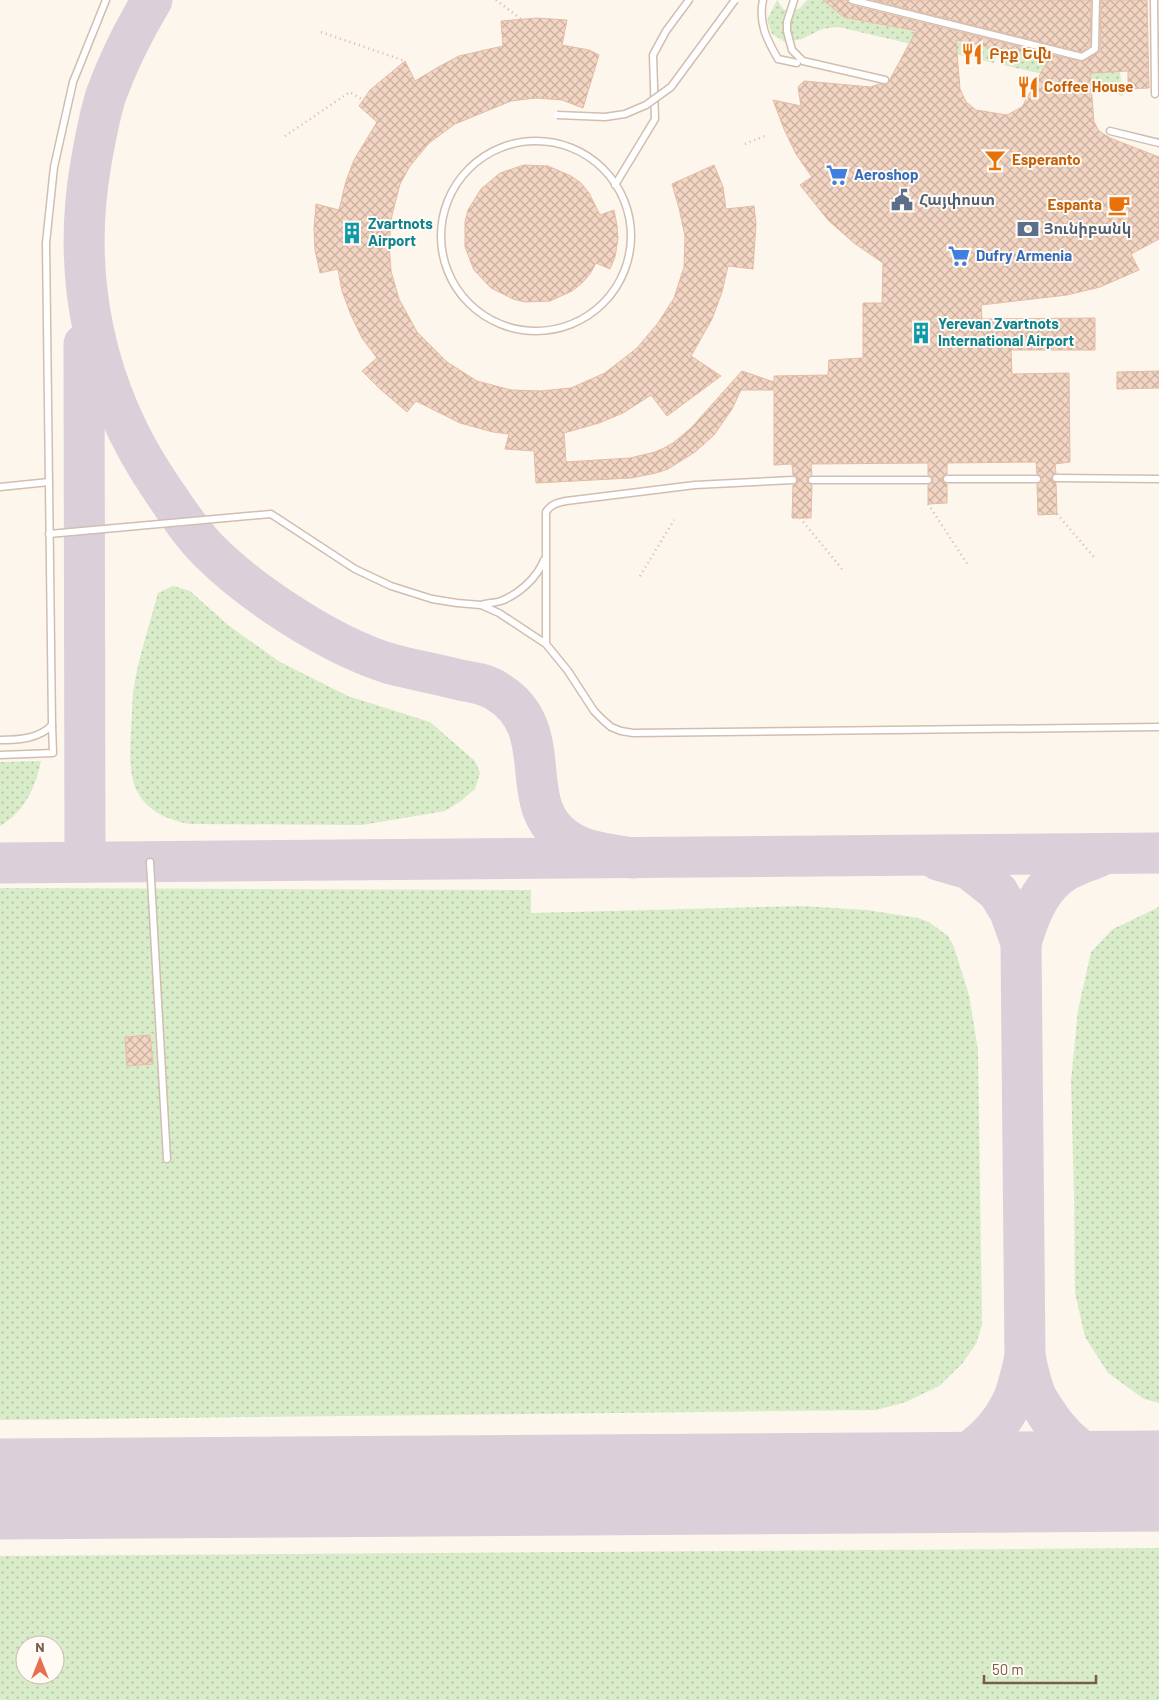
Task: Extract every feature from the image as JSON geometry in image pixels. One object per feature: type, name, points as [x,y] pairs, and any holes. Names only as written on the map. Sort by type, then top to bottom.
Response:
[{"type":"lane","points":[[0,755],[53,753],[46,243],[54,167],[74,82],[106,0]]},
{"type":"lane","points":[[615,185],[655,119],[653,56],[666,31],[689,0]]},
{"type":"lane","points":[[557,115],[611,116],[625,114],[646,105],[672,87],[735,0]]},
{"type":"lane","points":[[763,0],[761,21],[766,39],[778,59],[797,63]]},
{"type":"lane","points":[[794,0],[786,31],[792,50],[803,61],[885,80]]},
{"type":"lane","points":[[852,0],[1082,57],[1095,50],[1096,0]]},
{"type":"lane","points":[[1154,0],[1154,94]]},
{"type":"lane","points":[[1110,132],[1159,143]]},
{"type":"lane","points":[[526,142],[555,144],[570,148],[595,163],[615,185],[622,198],[629,219],[629,256],[618,284],[604,301],[587,316],[560,328],[531,331],[516,329],[502,325],[482,314],[465,300],[456,288],[446,268],[441,246],[443,217],[447,203],[462,177],[484,157],[497,150],[526,142]]},
{"type":"lane","points":[[1056,478],[1159,479]]},
{"type":"lane","points":[[947,479],[1037,479]]},
{"type":"lane","points":[[546,644],[546,512],[549,507],[556,503],[695,485],[793,480]]},
{"type":"lane","points":[[812,480],[928,480]]},
{"type":"lane","points":[[0,488],[49,482]]},
{"type":"lane","points":[[49,534],[271,514],[356,569],[391,586],[432,599],[457,604],[481,605],[501,601],[534,578],[546,555]]},
{"type":"lane","points":[[481,605],[499,614],[546,644],[568,671],[594,711],[603,720],[622,731],[1159,728]]},
{"type":"lane","points":[[0,740],[31,737],[45,732],[52,724]]},
{"type":"lane","points":[[150,862],[167,1159]]},
{"type":"path","points":[[496,0],[521,19]]},
{"type":"path","points":[[321,32],[405,61]]},
{"type":"path","points":[[925,73],[931,48]]},
{"type":"path","points":[[285,136],[350,92],[363,100]]},
{"type":"path","points":[[745,144],[768,136]]},
{"type":"path","points":[[928,504],[968,565]]},
{"type":"path","points":[[1057,514],[1094,557]]},
{"type":"path","points":[[800,518],[842,569]]},
{"type":"path","points":[[640,576],[674,520]]},
{"type":"green space","points":[[777,0],[784,10],[799,9],[807,0],[829,0],[831,6],[845,17],[1102,72],[1119,64],[1123,97],[1109,89],[1003,65],[1004,58],[996,56],[994,63],[838,27],[822,29],[802,39],[785,42],[772,34],[767,20]]},
{"type":"green space","points":[[173,586],[190,591],[228,625],[280,662],[348,696],[430,722],[475,761],[480,773],[475,789],[445,811],[362,825],[190,824],[172,820],[156,812],[149,807],[138,793],[132,778],[130,751],[133,697],[139,663],[158,593]]},
{"type":"green space","points":[[41,761],[36,780],[28,798],[16,814],[0,826],[0,762]]},
{"type":"green space","points":[[0,888],[531,890],[531,913],[801,906],[867,910],[918,918],[929,922],[948,936],[954,947],[969,995],[978,1050],[982,1325],[976,1344],[962,1364],[939,1386],[906,1402],[876,1410],[0,1420]]},
{"type":"green space","points":[[1159,907],[1159,1403],[1144,1399],[1108,1373],[1085,1337],[1075,1293],[1071,1081],[1078,1010],[1091,952],[1113,929]]},
{"type":"green space","points":[[1159,1548],[1159,1700],[0,1700],[0,1556]]},
{"type":"building","points":[[823,0],[847,0],[851,5],[1082,62],[1100,51],[1101,0],[1147,0],[1149,88],[1128,89],[1128,71],[1090,73],[1094,122],[1099,131],[1110,138],[1159,157],[1159,239],[1131,254],[1139,270],[1100,287],[1067,295],[981,305],[982,319],[1095,318],[1095,350],[1011,350],[1012,374],[1069,373],[1070,462],[1055,464],[1056,473],[1051,477],[1052,481],[1056,483],[1057,514],[1038,515],[1037,484],[1042,479],[1037,474],[1036,462],[947,463],[947,474],[942,479],[947,484],[947,503],[928,504],[928,485],[933,480],[928,475],[928,463],[811,464],[812,475],[807,480],[812,485],[811,518],[792,518],[793,485],[797,483],[798,479],[793,475],[792,464],[774,465],[774,390],[741,390],[732,409],[714,435],[695,452],[668,469],[631,478],[536,483],[534,451],[505,449],[509,434],[493,432],[460,423],[416,401],[407,412],[362,371],[377,358],[362,338],[351,315],[342,291],[338,269],[320,273],[315,250],[314,229],[316,204],[339,210],[346,181],[354,160],[377,122],[359,106],[370,90],[405,61],[415,81],[459,56],[503,46],[501,21],[537,18],[567,20],[562,45],[589,50],[599,55],[583,108],[562,100],[536,98],[511,101],[455,124],[429,143],[410,166],[400,184],[392,215],[389,244],[391,271],[399,299],[417,332],[447,362],[477,381],[511,390],[540,391],[571,388],[605,373],[637,348],[658,323],[674,298],[684,267],[685,236],[672,184],[714,165],[723,187],[726,209],[754,206],[756,224],[753,269],[728,266],[722,292],[712,319],[691,356],[721,376],[667,416],[651,395],[623,413],[599,423],[564,433],[566,462],[630,458],[664,448],[691,428],[742,371],[774,382],[774,376],[828,375],[829,360],[863,358],[863,303],[882,303],[883,263],[854,243],[828,220],[800,185],[812,177],[796,154],[773,100],[801,106],[798,87],[804,81],[871,87],[879,84],[887,85],[916,31],[844,17]],"holes":[[[956,40],[1048,60],[1022,107],[1007,115],[976,110],[966,102],[960,89]]]},
{"type":"building","points":[[873,0],[1091,0],[1090,46],[1081,52]]},
{"type":"building","points":[[524,165],[548,166],[571,176],[581,183],[589,193],[600,215],[614,210],[618,239],[615,257],[610,269],[596,263],[582,283],[572,291],[550,301],[525,302],[513,299],[491,288],[474,270],[465,247],[465,222],[468,210],[481,189],[500,173]]},
{"type":"building","points":[[1159,371],[1159,388],[1117,389],[1117,372]]},
{"type":"building","points":[[150,1035],[153,1064],[127,1066],[125,1037]]},
{"type":"taxiway","points":[[152,0],[116,70],[99,120],[91,163],[84,248],[87,290],[104,372],[119,411],[138,449],[160,486],[202,544],[233,573],[271,602],[321,633],[371,657],[391,664],[480,684],[498,692],[517,708],[527,726],[533,746],[542,807],[550,824],[573,844],[598,852],[633,858]]},
{"type":"taxiway","points":[[84,344],[85,862]]},
{"type":"taxiway","points":[[0,863],[1159,853]]},
{"type":"taxiway","points":[[938,860],[969,869],[998,892],[1010,912],[1021,943],[1032,912],[1043,892],[1050,884],[1067,870],[1100,856]]},
{"type":"taxiway","points":[[911,1483],[943,1468],[972,1450],[997,1426],[1015,1395],[1025,1357],[1021,943]]},
{"type":"taxiway","points":[[1025,1357],[1037,1399],[1055,1426],[1067,1438],[1094,1459],[1109,1467],[1142,1477],[1159,1479]]},
{"type":"runway","points":[[0,1489],[1159,1481]]},
{"type":"place","name":"Բբք Եվն","points":[[972,54]]},
{"type":"place","name":"Coffee House","points":[[1028,87]]},
{"type":"place","name":"Esperanto","points":[[995,160]]},
{"type":"place","name":"Aeroshop","points":[[837,175]]},
{"type":"place","name":"Հայփոստ","points":[[902,200]]},
{"type":"place","name":"Espanta","points":[[1119,205]]},
{"type":"place","name":"Յունիբանկ","points":[[1028,229]]},
{"type":"place","name":"Zvartnots Airport","points":[[352,233]]},
{"type":"place","name":"Dufry Armenia","points":[[959,256]]},
{"type":"place","name":"Yerevan Zvartnots International Airport","points":[[921,333]]}]
